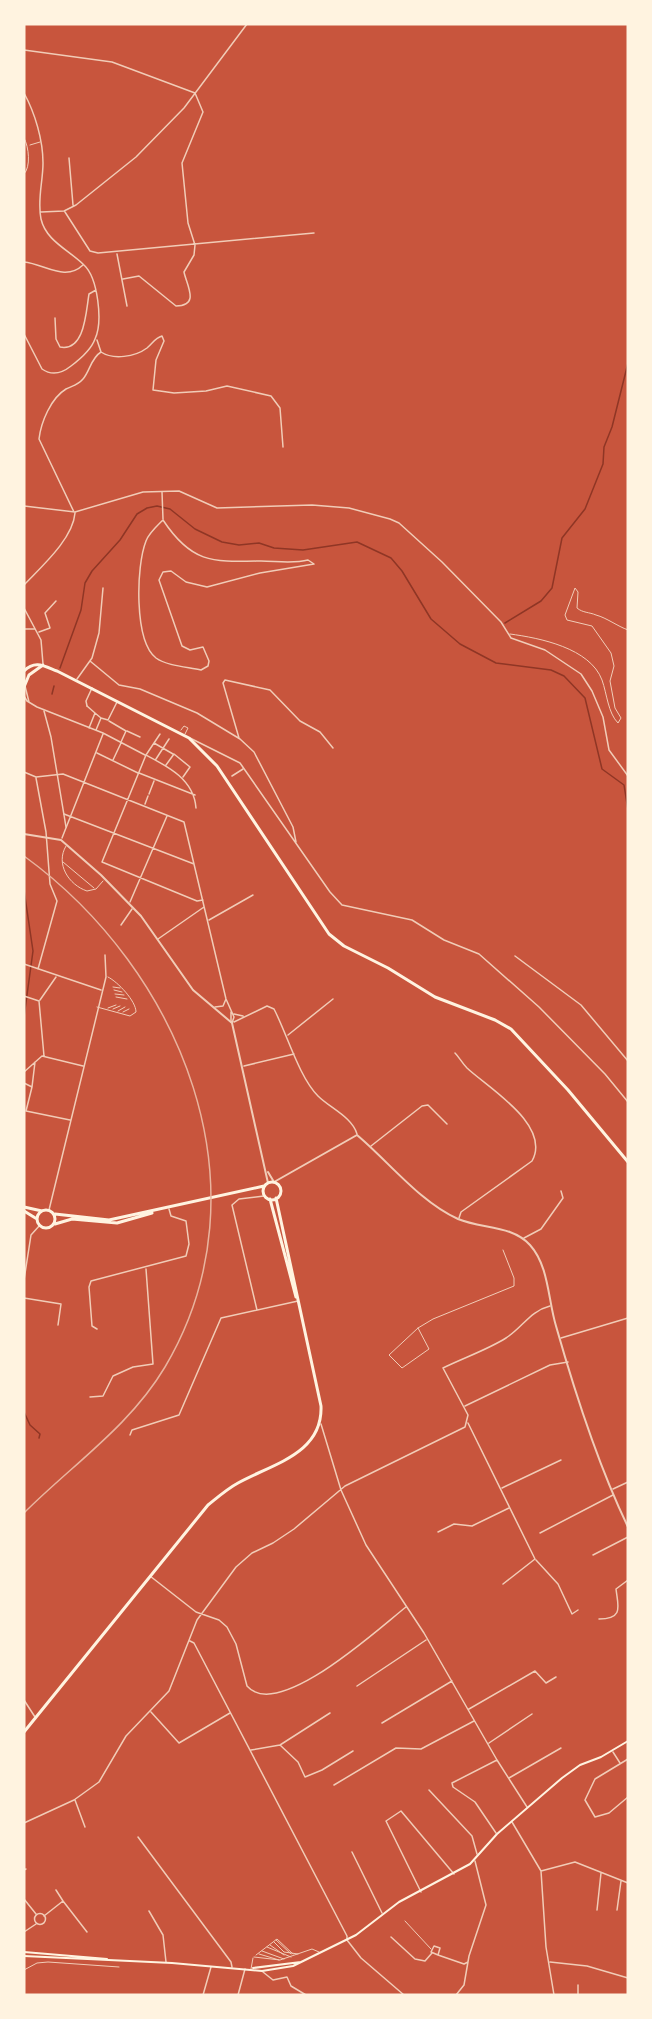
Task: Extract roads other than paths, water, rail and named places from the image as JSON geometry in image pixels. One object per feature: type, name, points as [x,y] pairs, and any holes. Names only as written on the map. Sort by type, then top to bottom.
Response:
[{"type":"main road","points":[[24,671],[35,664],[43,665],[92,687],[189,738],[217,766],[329,934],[344,946],[368,957],[435,997],[495,1020],[511,1029],[539,1057],[628,1162]]},
{"type":"main road","points":[[24,682],[29,675],[43,665]]},
{"type":"main road","points":[[24,682],[29,675]]},
{"type":"main road","points":[[24,1211],[37,1219],[40,1226],[48,1228],[72,1219],[109,1224],[275,1183],[280,1192],[276,1198],[321,1406],[320,1423],[313,1438],[303,1449],[238,1483],[208,1505],[24,1732]]},
{"type":"main road","points":[[264,1186],[264,1194]]},
{"type":"main road","points":[[251,1190],[264,1194],[270,1199],[293,1290],[299,1301]]},
{"type":"main road","points":[[270,1199],[276,1198]]},
{"type":"main road","points":[[24,1206],[42,1211],[49,1210],[55,1214],[109,1221],[153,1213]]},
{"type":"main road","points":[[37,1219],[42,1211]]},
{"type":"main road","points":[[54,1224],[55,1214]]},
{"type":"main road","points":[[24,1954],[246,1968],[262,1971],[288,1968],[347,1940],[383,1914],[454,1874],[474,1860],[497,1834],[580,1765],[628,1741]]},
{"type":"main road","points":[[251,1969],[306,1960]]},
{"type":"street","points":[[40,212],[64,211],[73,207],[136,158],[184,108],[247,24]]},
{"type":"street","points":[[24,50],[112,62],[195,93],[203,112],[182,163],[188,223],[195,245],[194,255],[184,272],[192,295],[187,305],[176,306],[170,304],[139,276],[123,279]]},
{"type":"street","points":[[24,93],[35,119],[43,163],[40,212],[49,236],[84,264],[92,275],[97,290],[96,338],[101,352],[112,357],[129,355],[145,350],[155,338],[162,336],[164,341],[156,360],[153,390],[184,393],[227,386],[271,396],[280,408],[283,447]]},
{"type":"street","points":[[69,158],[73,207]]},
{"type":"street","points":[[64,211],[90,251],[116,253],[314,233]]},
{"type":"street","points":[[116,253],[127,306]]},
{"type":"street","points":[[24,262],[66,274],[78,271],[84,264]]},
{"type":"street","points":[[55,318],[56,339],[60,347],[67,348],[73,345],[79,338],[89,294],[97,290]]},
{"type":"street","points":[[24,334],[42,369],[55,374],[75,363],[96,338]]},
{"type":"street","points":[[24,585],[68,533],[75,512],[39,439],[41,428],[54,403],[64,390],[78,384],[84,378],[95,356],[101,352]]},
{"type":"street","points":[[24,506],[75,512],[143,492],[179,491],[217,508],[322,506],[349,508],[399,523],[442,562],[501,622],[512,638],[545,650],[581,674],[592,691],[603,717],[609,750],[628,776]]},
{"type":"street","points":[[162,492],[163,520],[145,542],[140,572],[143,637],[148,649],[161,660],[201,670],[208,666],[209,661],[203,646],[190,651],[182,646],[159,580],[163,573],[171,571],[186,582],[198,586],[216,587],[260,573],[314,564],[308,561],[235,563],[211,560],[194,553],[163,520]]},
{"type":"street","points":[[77,680],[90,661],[99,633],[104,588]]},
{"type":"street","points":[[38,632],[50,628],[45,613],[56,601]]},
{"type":"street","points":[[24,608],[38,632],[43,665]]},
{"type":"street","points":[[24,629],[36,629]]},
{"type":"street","points":[[90,661],[119,685],[158,697],[212,720],[240,739],[254,752],[260,762],[293,827],[297,844]]},
{"type":"street","points":[[240,739],[223,683],[228,680],[270,690],[300,721],[320,732],[333,748]]},
{"type":"street","points":[[24,682],[29,703]]},
{"type":"street","points":[[92,687],[86,701],[87,706],[101,718],[140,737]]},
{"type":"street","points":[[24,696],[29,703],[88,729],[103,733],[166,766],[183,778],[195,795],[196,808]]},
{"type":"street","points":[[108,720],[117,701]]},
{"type":"street","points":[[24,705],[29,703]]},
{"type":"street","points":[[44,710],[66,828]]},
{"type":"street","points":[[88,729],[95,713]]},
{"type":"street","points":[[96,732],[101,718]]},
{"type":"street","points":[[114,760],[126,731]]},
{"type":"street","points":[[61,840],[103,733]]},
{"type":"street","points":[[160,734],[137,771],[102,862],[196,901],[203,900]]},
{"type":"street","points":[[189,738],[236,760],[330,892],[342,904],[412,920],[444,940],[479,954],[539,1007],[605,1074],[628,1102]]},
{"type":"street","points":[[156,760],[169,739]]},
{"type":"street","points":[[121,746],[122,742]]},
{"type":"street","points":[[154,743],[174,754],[190,767],[183,778]]},
{"type":"street","points":[[96,753],[154,780],[195,795]]},
{"type":"street","points":[[166,766],[174,754]]},
{"type":"street","points":[[142,757],[146,755]]},
{"type":"street","points":[[232,777],[243,769]]},
{"type":"street","points":[[24,772],[36,777],[63,774],[145,804],[184,822],[226,999],[231,1011],[268,1183]]},
{"type":"street","points":[[36,777],[51,884],[57,901],[43,944],[38,969]]},
{"type":"street","points":[[145,804],[154,780]]},
{"type":"street","points":[[64,814],[195,864]]},
{"type":"street","points":[[129,903],[142,879],[167,815]]},
{"type":"street","points":[[24,834],[61,840],[105,879],[129,903],[158,939],[193,990],[232,1023]]},
{"type":"street","points":[[208,920],[253,895]]},
{"type":"street","points":[[158,939],[205,907]]},
{"type":"street","points":[[121,925],[133,908]]},
{"type":"street","points":[[49,1210],[106,977],[105,955]]},
{"type":"street","points":[[515,956],[582,1005],[628,1061]]},
{"type":"street","points":[[24,964],[102,990]]},
{"type":"street","points":[[39,1000],[50,989],[56,975]]},
{"type":"street","points":[[25,996],[39,1000]]},
{"type":"street","points":[[214,1007],[223,1006],[226,999]]},
{"type":"street","points":[[287,1036],[333,999]]},
{"type":"street","points":[[39,1000],[44,1056]]},
{"type":"street","points":[[232,1023],[271,1006],[312,1090],[355,1126],[357,1135],[420,1191],[458,1219],[507,1232],[523,1239],[542,1262],[560,1339],[612,1490],[628,1527]]},
{"type":"street","points":[[231,1011],[245,1017]]},
{"type":"street","points":[[455,1053],[466,1067],[525,1120],[536,1143],[536,1154],[532,1161],[461,1212],[458,1219]]},
{"type":"street","points":[[242,1066],[295,1054]]},
{"type":"street","points":[[24,1072],[44,1056],[83,1066]]},
{"type":"street","points":[[35,1062],[26,1111],[70,1120]]},
{"type":"street","points":[[24,1083],[32,1088]]},
{"type":"street","points":[[370,1147],[423,1106],[428,1105],[447,1124]]},
{"type":"street","points":[[267,1170],[275,1183],[357,1135]]},
{"type":"street","points":[[523,1239],[541,1229],[563,1198],[561,1191]]},
{"type":"street","points":[[258,1310],[232,1205],[239,1199],[264,1194]]},
{"type":"street","points":[[97,1329],[92,1326],[90,1283],[178,1260],[188,1252],[186,1221],[171,1216],[170,1209]]},
{"type":"street","points":[[24,1280],[31,1235],[40,1226]]},
{"type":"street","points":[[90,1397],[106,1394],[113,1376],[133,1367],[153,1364],[146,1268]]},
{"type":"street","points":[[24,1298],[61,1304],[58,1325]]},
{"type":"street","points":[[130,1435],[132,1430],[179,1414],[221,1318],[299,1301]]},
{"type":"street","points":[[551,1306],[530,1315],[515,1332],[504,1339],[443,1368],[464,1406],[479,1451],[531,1545],[535,1559],[558,1584],[572,1614],[578,1610]]},
{"type":"street","points":[[560,1339],[628,1318]]},
{"type":"street","points":[[464,1406],[550,1365],[568,1362]]},
{"type":"street","points":[[24,1823],[74,1800],[99,1782],[126,1736],[169,1691],[202,1614],[236,1567],[252,1553],[273,1543],[294,1528],[341,1490],[387,1464],[461,1430],[468,1422]]},
{"type":"street","points":[[320,1423],[323,1425],[341,1490],[366,1545],[428,1640],[497,1760],[528,1808]]},
{"type":"street","points":[[501,1489],[561,1460]]},
{"type":"street","points":[[612,1490],[628,1482]]},
{"type":"street","points":[[540,1533],[614,1494]]},
{"type":"street","points":[[438,1532],[454,1524],[472,1526],[509,1508]]},
{"type":"street","points":[[593,1555],[628,1538]]},
{"type":"street","points":[[503,1584],[535,1559]]},
{"type":"street","points":[[149,1576],[202,1614],[219,1620],[232,1635],[247,1686],[258,1695],[280,1694],[323,1672],[406,1607]]},
{"type":"street","points":[[599,1619],[608,1619],[616,1614],[619,1606],[616,1589],[620,1583],[628,1580]]},
{"type":"street","points":[[189,1640],[194,1643],[347,1936],[347,1940],[361,1958],[404,1995]]},
{"type":"street","points":[[357,1686],[428,1640]]},
{"type":"street","points":[[468,1709],[535,1671],[546,1683],[556,1677]]},
{"type":"street","points":[[382,1723],[453,1681]]},
{"type":"street","points":[[24,1700],[33,1711],[35,1718]]},
{"type":"street","points":[[151,1711],[179,1743],[230,1713]]},
{"type":"street","points":[[250,1750],[280,1745],[330,1713]]},
{"type":"street","points":[[488,1744],[532,1714]]},
{"type":"street","points":[[334,1785],[396,1748],[421,1749],[475,1720]]},
{"type":"street","points":[[280,1745],[298,1762],[304,1777],[322,1770],[353,1751]]},
{"type":"street","points":[[509,1778],[561,1748]]},
{"type":"street","points":[[612,1750],[620,1764]]},
{"type":"street","points":[[628,1759],[595,1779],[586,1795],[586,1804],[595,1816],[602,1816],[628,1797]]},
{"type":"street","points":[[497,1760],[452,1783],[453,1787],[475,1802],[497,1834]]},
{"type":"street","points":[[429,1790],[472,1836],[478,1855]]},
{"type":"street","points":[[74,1800],[85,1827]]},
{"type":"street","points":[[421,1892],[386,1821],[401,1811],[454,1874]]},
{"type":"street","points":[[512,1822],[541,1871],[554,1995]]},
{"type":"street","points":[[138,1837],[231,1962],[232,1968]]},
{"type":"street","points":[[352,1852],[383,1914]]},
{"type":"street","points":[[456,1995],[464,1985],[468,1961],[486,1905],[480,1875],[474,1860]]},
{"type":"street","points":[[541,1871],[575,1862],[628,1883]]},
{"type":"street","points":[[597,1910],[601,1872]]},
{"type":"street","points":[[617,1910],[621,1880]]},
{"type":"street","points":[[56,1890],[87,1932]]},
{"type":"street","points":[[24,1899],[36,1915],[37,1923]]},
{"type":"street","points":[[36,1915],[44,1916],[63,1901]]},
{"type":"street","points":[[149,1911],[163,1935],[166,1963]]},
{"type":"street","points":[[24,1932],[37,1923],[44,1923],[44,1916]]},
{"type":"street","points":[[391,1937],[415,1959],[425,1961],[434,1946],[440,1948],[438,1955]]},
{"type":"street","points":[[431,1951],[464,1964],[467,1969]]},
{"type":"street","points":[[464,1964],[468,1961]]},
{"type":"street","points":[[549,1961],[586,1966],[628,1978]]},
{"type":"street","points":[[203,1995],[211,1966]]},
{"type":"street","points":[[238,1995],[246,1968]]},
{"type":"street","points":[[262,1971],[273,1980],[287,1977],[291,1986],[306,1995]]},
{"type":"street","points":[[578,1985],[579,1995]]},
{"type":"lane","points":[[24,138],[28,145],[28,170],[24,174]]},
{"type":"lane","points":[[28,145],[40,142]]},
{"type":"lane","points":[[508,633],[528,636],[557,645],[591,663],[601,678],[618,723],[621,718],[615,708],[610,681],[614,666],[612,653],[592,626],[567,620],[565,615],[574,588],[578,592],[577,608],[582,612],[598,615],[611,624],[628,630]]},
{"type":"lane","points":[[180,732],[184,726],[188,728],[185,735]]},
{"type":"lane","points":[[67,845],[61,854],[62,861],[66,875],[79,887],[87,891],[96,889],[105,879]]},
{"type":"lane","points":[[62,861],[96,889]]},
{"type":"lane","points":[[97,1007],[132,1016],[136,1012],[136,1006],[122,988],[106,977]]},
{"type":"lane","points":[[112,987],[122,988]]},
{"type":"lane","points":[[114,990],[124,992]]},
{"type":"lane","points":[[115,994],[126,995]]},
{"type":"lane","points":[[116,997],[129,999]]},
{"type":"lane","points":[[106,1009],[116,1005]]},
{"type":"lane","points":[[112,1010],[120,1006]]},
{"type":"lane","points":[[117,1012],[125,1007]]},
{"type":"lane","points":[[122,1013],[129,1009]]},
{"type":"lane","points":[[418,1328],[429,1349],[402,1368],[389,1355],[418,1328],[514,1286],[514,1278],[503,1250]]},
{"type":"lane","points":[[405,1921],[431,1951]]},
{"type":"lane","points":[[251,1969],[254,1957],[276,1940],[281,1940],[293,1954]]},
{"type":"lane","points":[[272,1942],[284,1952],[300,1954]]},
{"type":"lane","points":[[268,1945],[286,1956]]},
{"type":"lane","points":[[265,1947],[292,1958]]},
{"type":"lane","points":[[254,1957],[280,1960],[292,1958],[312,1949],[320,1954]]},
{"type":"lane","points":[[260,1951],[286,1959]]},
{"type":"lane","points":[[257,1954],[280,1960]]},
{"type":"lane","points":[[24,1970],[37,1963],[48,1962],[119,1967]]},
{"type":"waterway","points":[[505,623],[541,601],[552,588],[562,538],[585,509],[603,464],[604,447],[612,427],[628,363]]},
{"type":"waterway","points":[[60,668],[81,610],[85,583],[92,571],[120,540],[137,514],[147,508],[157,506],[170,509],[195,529],[222,542],[239,545],[259,543],[274,548],[303,550],[357,542],[391,558],[402,571],[431,619],[460,644],[496,663],[551,670],[564,676],[585,698],[602,769],[624,785],[628,810]]},
{"type":"waterway","points":[[52,694],[54,686]]},
{"type":"waterway","points":[[24,890],[33,951],[24,1017]]},
{"type":"waterway","points":[[24,1412],[30,1425],[40,1434],[39,1438]]},
{"type":"railway","points":[[24,856],[79,903],[127,959],[166,1021],[193,1087],[208,1157],[210,1228],[196,1298],[165,1367],[151,1388],[118,1426],[24,1513]]}]
